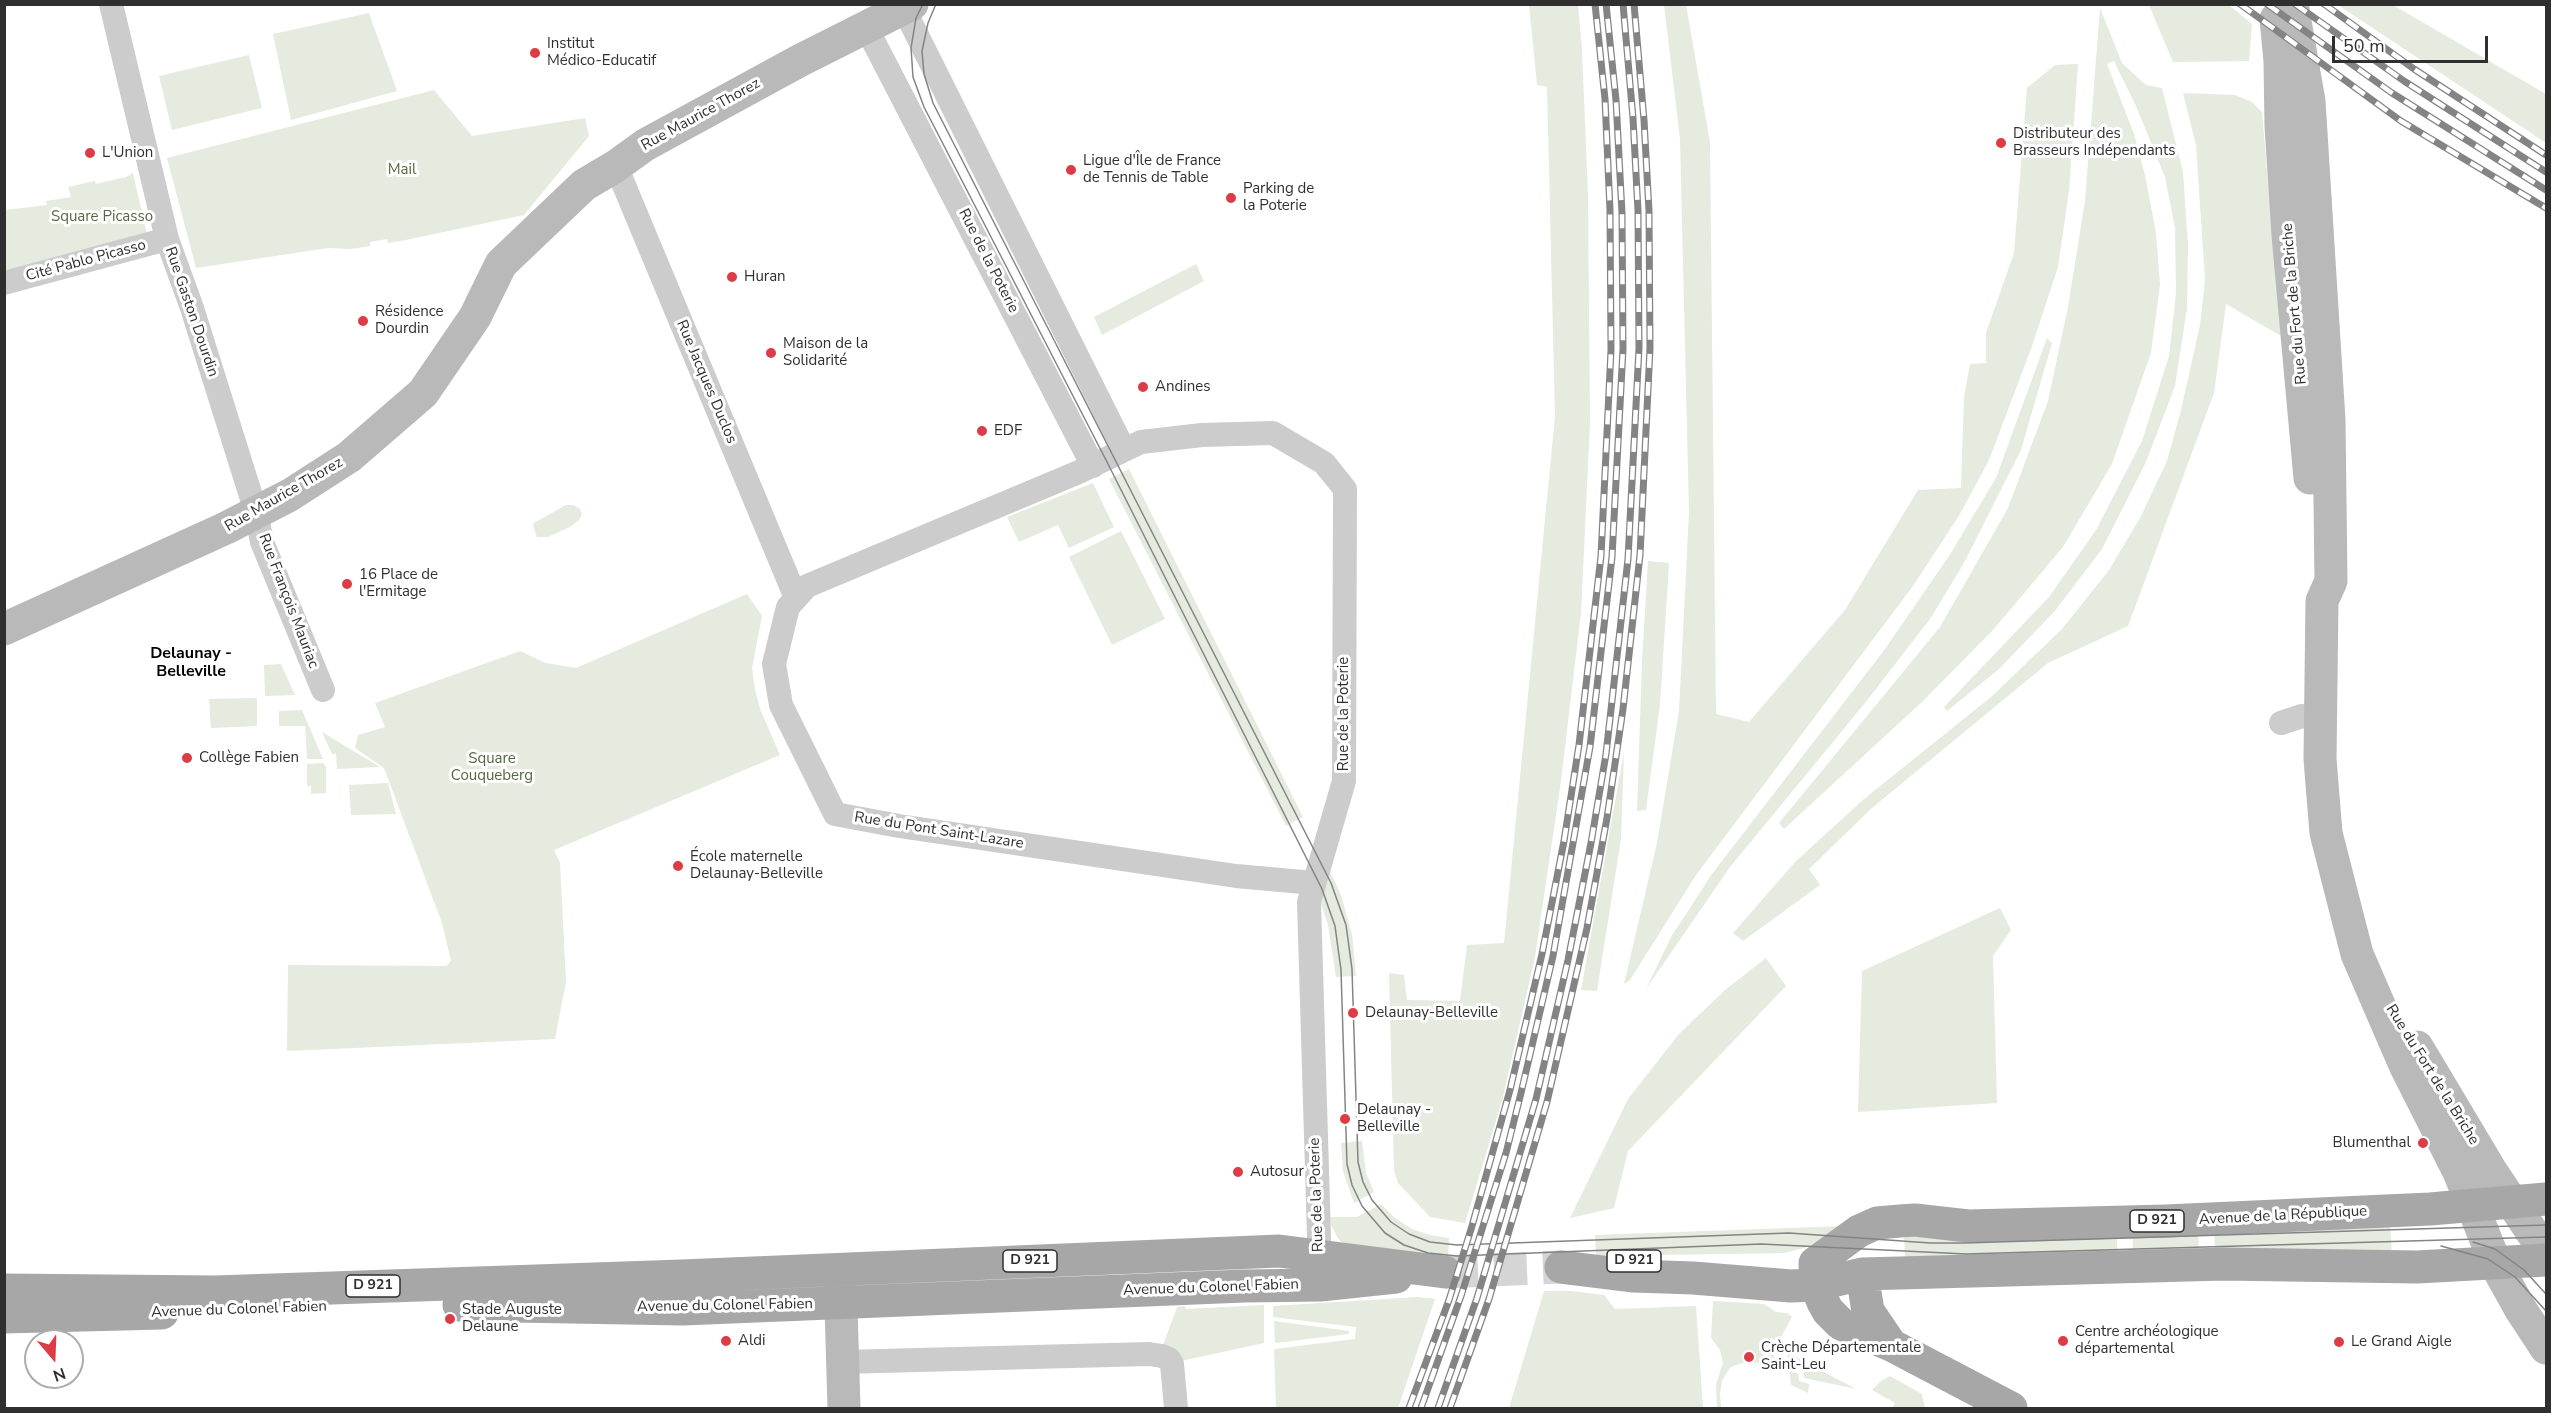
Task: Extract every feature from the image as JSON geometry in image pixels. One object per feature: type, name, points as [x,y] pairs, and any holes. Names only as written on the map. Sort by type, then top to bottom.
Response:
[{"type":"main road","name":"Rue du Fort de la Briche","points":[[2273,4],[2280,61],[2281,126],[2288,235],[2309,469],[2312,580],[2322,601]]},
{"type":"main road","name":"Rue du Fort de la Briche","points":[[2292,4],[2305,70],[2310,111],[2329,420],[2331,581],[2322,601],[2321,718],[2321,782],[2326,833],[2349,927],[2364,969],[2405,1065],[2468,1194],[2495,1263],[2521,1310],[2547,1348]]},
{"type":"main road","name":"Rue Maurice Thorez","points":[[4,629],[226,528],[290,495],[349,457],[423,393],[475,317],[501,264],[584,185],[616,166],[645,144],[908,7]]},
{"type":"main road","name":"Rue du Fort de la Briche","points":[[2364,969],[2424,1059],[2505,1192],[2547,1253]]},
{"type":"main road","name":"Avenue de la République","points":[[1805,1278],[1859,1231],[1877,1223],[1915,1220],[1968,1226],[2166,1221],[2430,1209],[2468,1194],[2505,1192],[2547,1199]]},
{"type":"main road","name":"Avenue du Colonel Fabien","points":[[4,1290],[215,1292],[839,1270],[1279,1251],[1320,1270]]},
{"type":"main road","points":[[2011,1408],[1892,1345],[1849,1329],[1828,1311],[1805,1278],[1746,1264],[1701,1269],[1805,1278],[1862,1274],[2214,1265],[2417,1267],[2547,1260]]},
{"type":"main road","points":[[839,1270],[844,1408]]},
{"type":"main road","name":"Avenue du Colonel Fabien","points":[[4,1317],[394,1305],[544,1305],[683,1309],[1244,1286],[1320,1270],[1445,1272]]},
{"type":"main road","points":[[1862,1274],[1868,1311],[1892,1345]]},
{"type":"street","name":"Rue Gaston Dourdin","points":[[111,4],[167,239],[192,308],[256,512]]},
{"type":"street","points":[[908,7],[1124,450]]},
{"type":"street","name":"Rue de la Poterie","points":[[867,27],[1094,466],[1141,442],[1202,435],[1273,433],[1324,463],[1345,489],[1344,781],[1309,902],[1320,1270]]},
{"type":"street","name":"Rue Jacques Duclos","points":[[616,166],[796,598]]},
{"type":"street","name":"Cité Pablo Picasso","points":[[4,283],[167,239]]},
{"type":"street","name":"Rue du Pont Saint-Lazare","points":[[1094,466],[807,586],[788,607],[774,664],[781,705],[835,814],[899,826],[1236,876],[1314,883]]},
{"type":"street","name":"Rue François Mauriac","points":[[256,512],[262,542],[323,690]]},
{"type":"street","points":[[2281,723],[2302,716],[2321,718]]},
{"type":"street","points":[[842,1362],[1158,1355],[1169,1359],[1172,1364],[1176,1408]]},
{"type":"green space","points":[[1529,5],[1578,5],[1582,50],[1588,194],[1590,423],[1581,613],[1561,781],[1535,957],[1502,1101],[1465,1223],[1430,1217],[1398,1183],[1394,1170],[1389,973],[1404,975],[1407,1000],[1460,1001],[1467,945],[1504,943],[1555,416],[1547,87],[1537,85]]},
{"type":"green space","points":[[1664,5],[1686,5],[1710,142],[1716,714],[1749,722],[1845,610],[1918,490],[1961,488],[1964,397],[1970,364],[1986,363],[1986,333],[2014,253],[2027,88],[2055,65],[2078,64],[2069,191],[2058,267],[2031,349],[1989,460],[1960,514],[1913,586],[1696,875],[1630,980],[1624,984],[1657,843],[1679,711],[1689,512],[1680,139]]},
{"type":"green space","points":[[2149,5],[2229,5],[2252,24],[2249,61],[2173,62]]},
{"type":"green space","points":[[2338,5],[2393,5],[2546,94],[2546,143]]},
{"type":"green space","points":[[2100,8],[2122,63],[2146,85],[2162,88],[2183,172],[2188,245],[2187,308],[2175,386],[2146,462],[2102,549],[2054,612],[1999,669],[1947,711],[1944,707],[2049,597],[2096,530],[2142,441],[2169,356],[2176,293],[2175,228],[2165,177],[2136,106],[2114,61],[2107,64],[2134,134],[2145,175],[2156,233],[2160,285],[2151,353],[2112,464],[2063,547],[1993,630],[1922,702],[1784,829],[1779,823],[1940,627],[2008,508],[2048,401],[2068,307],[2085,201]]},
{"type":"green space","points":[[369,13],[397,91],[291,120],[273,34]]},
{"type":"green space","points":[[249,55],[262,108],[172,130],[159,76]]},
{"type":"green space","name":"Mail","points":[[434,90],[472,136],[585,118],[589,136],[524,215],[406,240],[388,243],[387,239],[370,242],[370,246],[351,249],[328,248],[196,268],[167,158]]},
{"type":"green space","points":[[2183,93],[2235,95],[2252,102],[2262,112],[2281,336],[2226,304],[2214,393],[2128,626],[2048,663],[1872,808],[1809,869],[1820,885],[1743,941],[1733,933],[1796,861],[1864,799],[1991,697],[2062,629],[2109,570],[2140,518],[2167,461],[2181,410],[2200,325],[2205,280],[2196,145]]},
{"type":"green space","name":"Square Picasso","points":[[133,173],[148,239],[5,281],[5,210],[47,205],[46,201],[71,197],[68,187],[95,181],[96,184],[126,177]]},
{"type":"green space","points":[[1196,264],[1204,281],[1102,335],[1094,317]]},
{"type":"green space","points":[[2047,338],[2052,343],[2021,450],[1964,563],[1930,619],[1865,703],[1730,867],[1646,989],[1671,937],[1712,874],[1885,649],[1949,556],[1996,478]]},
{"type":"green space","points":[[1129,469],[1303,817],[1286,826],[1109,479]]},
{"type":"green space","points":[[1093,483],[1114,527],[1069,548],[1058,525],[1019,542],[1007,517]]},
{"type":"green space","points":[[566,505],[573,505],[580,509],[582,514],[579,520],[570,527],[548,537],[537,537],[534,523]]},
{"type":"green space","points":[[1121,531],[1165,619],[1112,645],[1069,557]]},
{"type":"green space","points":[[1648,561],[1669,563],[1660,705],[1646,810],[1637,811],[1642,662]]},
{"type":"green space","name":"Square Couqueberg","points":[[747,594],[762,616],[752,668],[755,689],[760,709],[780,755],[554,850],[560,863],[566,982],[555,1039],[287,1051],[288,965],[446,966],[451,961],[442,923],[384,768],[355,748],[358,735],[385,727],[375,703],[520,651],[546,663],[576,668]]},
{"type":"green space","points":[[281,664],[295,695],[265,696],[264,665]]},
{"type":"green space","points":[[257,698],[257,726],[211,728],[209,699]]},
{"type":"green space","points":[[302,710],[323,759],[307,759],[305,726],[279,726],[279,711]]},
{"type":"green space","points":[[322,732],[380,767],[337,769],[336,754],[332,754]]},
{"type":"green space","points":[[1624,752],[1621,839],[1597,991],[1581,990]]},
{"type":"green space","points":[[323,763],[326,767],[326,793],[311,794],[311,786],[307,786],[307,764]]},
{"type":"green space","points":[[388,783],[396,814],[351,815],[349,785]]},
{"type":"green space","points":[[1329,869],[1341,895],[1352,934],[1356,976],[1336,977],[1328,925],[1321,904]]},
{"type":"green space","points":[[2000,908],[2011,930],[1993,956],[1997,1103],[1858,1112],[1862,971]]},
{"type":"green space","points":[[1766,958],[1786,986],[1628,1151],[1614,1208],[1570,1218],[1628,1099],[1679,1034],[1725,990]]},
{"type":"green space","points":[[1362,1141],[1366,1173],[1374,1192],[1354,1203],[1343,1171],[1341,1143]]},
{"type":"green space","points":[[1381,1204],[1395,1218],[1412,1229],[1449,1238],[1448,1262],[1347,1246],[1339,1240],[1331,1225],[1330,1217],[1357,1217]]},
{"type":"green space","points":[[2390,1222],[2392,1256],[2215,1253],[2214,1228]]},
{"type":"green space","points":[[1844,1226],[1815,1245],[1784,1253],[1596,1256],[1595,1235]]},
{"type":"green space","points":[[2198,1228],[2199,1254],[2133,1256],[2133,1230]]},
{"type":"green space","points":[[1904,1230],[2117,1231],[2117,1257],[1905,1264]]},
{"type":"green space","points":[[1544,1291],[1604,1295],[1615,1309],[1696,1306],[1703,1408],[1509,1408]]},
{"type":"green space","points":[[1417,1297],[1435,1299],[1398,1408],[1276,1408],[1274,1349],[1355,1339],[1356,1327],[1273,1317],[1273,1306]]},
{"type":"green space","points":[[1713,1301],[1764,1304],[1776,1312],[1787,1313],[1792,1317],[1779,1341],[1771,1338],[1775,1362],[1742,1363],[1731,1367],[1727,1372],[1722,1381],[1720,1393],[1721,1408],[1717,1408],[1716,1384],[1723,1363],[1720,1350],[1711,1338]]},
{"type":"green space","points":[[1264,1305],[1264,1343],[1181,1361],[1163,1345],[1177,1307],[1185,1306],[1186,1309]]},
{"type":"green space","points":[[1274,1321],[1349,1331],[1349,1334],[1275,1343]]},
{"type":"green space","points":[[1787,1353],[1856,1389],[1804,1378],[1802,1361],[1792,1362],[1792,1373],[1798,1373],[1799,1381],[1809,1384],[1808,1393],[1791,1385]]},
{"type":"green space","points":[[1890,1376],[1922,1394],[1925,1408],[1892,1408],[1895,1403],[1872,1390]]},
{"type":"tunnel","points":[[1445,1272],[1561,1267]]},
{"type":"tram line","points":[[923,4],[916,18],[911,48],[913,77],[924,107],[1106,460],[1322,889],[1335,926],[1341,970],[1347,1164],[1352,1185],[1362,1206],[1385,1233],[1404,1245],[1428,1253],[1457,1256],[1761,1244],[1966,1254],[2546,1237]]},
{"type":"tram line","points":[[936,4],[928,23],[922,51],[924,74],[933,103],[1331,883],[1346,925],[1352,969],[1358,1162],[1363,1182],[1372,1200],[1391,1222],[1409,1234],[1430,1242],[1457,1245],[1789,1233],[1930,1243],[1964,1243],[2546,1225]]},
{"type":"tram line","points":[[2473,1242],[2495,1249],[2524,1270],[2546,1294]]},
{"type":"tram line","points":[[2441,1246],[2488,1259],[2515,1277],[2546,1311]]},
{"type":"railway","points":[[1409,1408],[1449,1300],[1510,1090],[1542,954],[1564,841],[1579,745],[1601,556],[1611,350],[1610,210],[1605,99],[1595,4]]},
{"type":"railway","points":[[1421,1408],[1461,1296],[1506,1153],[1553,956],[1590,747],[1612,557],[1623,349],[1622,213],[1616,100],[1606,4]]},
{"type":"railway","points":[[1438,1408],[1477,1298],[1536,1099],[1568,960],[1606,754],[1628,559],[1639,348],[1638,211],[1623,4]]},
{"type":"railway","points":[[1450,1408],[1489,1299],[1547,1102],[1587,928],[1607,818],[1623,709],[1640,555],[1650,348],[1649,211],[1634,4]]},
{"type":"railway","points":[[2240,4],[2401,121],[2546,208]]},
{"type":"railway","points":[[2267,4],[2392,93],[2546,190]]},
{"type":"railway","points":[[2295,4],[2404,81],[2546,172]]},
{"type":"railway","points":[[2324,4],[2414,69],[2546,155]]},
{"type":"place","name":"Institut Médico-Educatif","points":[[535,53]]},
{"type":"place","name":"Distributeur des Brasseurs Indépendants","points":[[2001,143]]},
{"type":"place","name":"L'Union","points":[[90,153]]},
{"type":"place","name":"Ligue d'Île de France de Tennis de Table","points":[[1071,170]]},
{"type":"place","name":"Parking de la Poterie","points":[[1231,198]]},
{"type":"place","name":"Huran","points":[[732,277]]},
{"type":"place","name":"Résidence Dourdin","points":[[363,321]]},
{"type":"place","name":"Maison de la Solidarité","points":[[771,353]]},
{"type":"place","name":"Andines","points":[[1143,387]]},
{"type":"place","name":"EDF","points":[[982,431]]},
{"type":"place","name":"16 Place de l'Ermitage","points":[[347,584]]},
{"type":"place","name":"Collège Fabien","points":[[187,758]]},
{"type":"place","name":"École maternelle Delaunay-Belleville","points":[[678,866]]},
{"type":"place","name":"Delaunay-Belleville","points":[[1353,1013]]},
{"type":"place","name":"Delaunay - Belleville","points":[[1345,1119]]},
{"type":"place","name":"Blumenthal","points":[[2423,1143]]},
{"type":"place","name":"Autosur","points":[[1238,1172]]},
{"type":"place","name":"Stade Auguste Delaune","points":[[450,1319]]},
{"type":"place","name":"Aldi","points":[[726,1341]]},
{"type":"place","name":"Centre archéologique départemental","points":[[2063,1341]]},
{"type":"place","name":"Le Grand Aigle","points":[[2339,1342]]},
{"type":"place","name":"Crèche Départementale Saint-Leu","points":[[1749,1357]]},
{"type":"district","name":"Delaunay - Belleville","points":[[191,663]]}]
